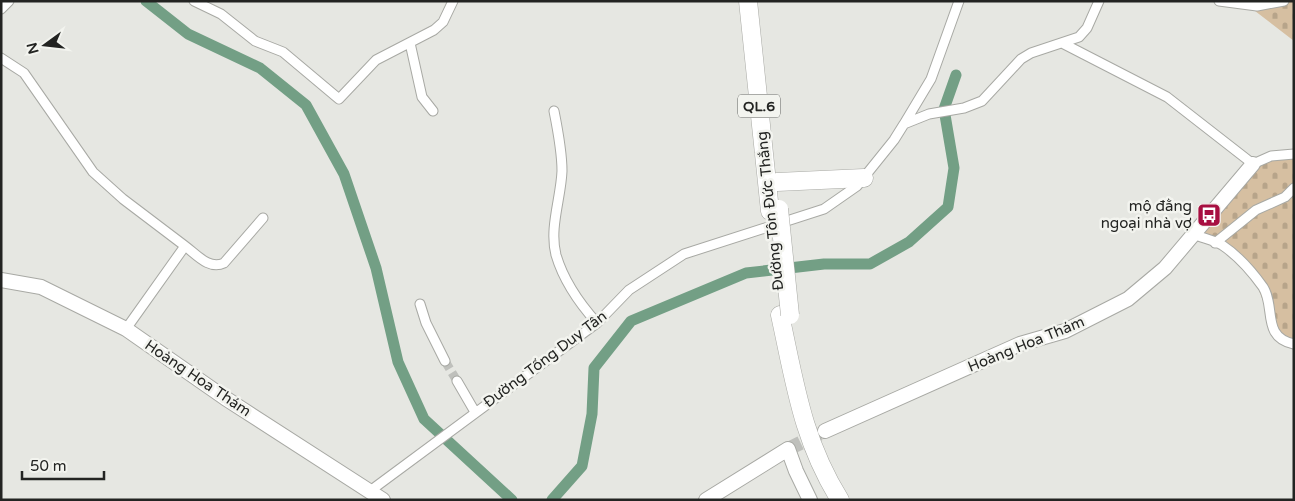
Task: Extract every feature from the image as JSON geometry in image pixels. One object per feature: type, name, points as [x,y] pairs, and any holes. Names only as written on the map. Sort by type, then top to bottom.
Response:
[{"type":"highway","name":"Đường Tôn Đức Thắng","points":[[748,1],[785,315],[796,390],[804,425],[815,455],[840,500]]},
{"type":"highway","name":"Đường Tôn Đức Thắng","points":[[760,1],[777,182],[774,210]]},
{"type":"highway","points":[[777,182],[864,178]]},
{"type":"street","points":[[1,9],[9,1]]},
{"type":"street","points":[[194,1],[227,18],[255,41],[283,52],[339,99],[376,60],[434,30],[443,22],[453,1]]},
{"type":"street","name":"Đường Tống Duy Tân","points":[[370,491],[458,424],[597,323],[629,290],[684,254],[824,209],[857,186],[894,140],[931,79],[959,1]]},
{"type":"street","points":[[904,124],[928,114],[964,108],[982,101],[1021,60],[1031,53],[1064,44],[1079,37],[1088,28],[1098,1]]},
{"type":"street","points":[[1219,1],[1257,6],[1284,1]]},
{"type":"street","points":[[410,44],[422,97],[433,111]]},
{"type":"street","points":[[1064,44],[1167,97],[1253,164]]},
{"type":"street","points":[[1,58],[24,74],[93,172],[123,199],[211,266],[224,263],[263,218]]},
{"type":"street","points":[[554,111],[560,143],[562,171],[555,225],[556,253],[563,274],[576,300],[597,323]]},
{"type":"street","name":"Hoàng Hoa Thám","points":[[825,431],[1020,344],[1065,331],[1128,299],[1165,268],[1253,164],[1271,156],[1294,154]]},
{"type":"street","points":[[1214,243],[1256,210],[1285,197],[1294,188]]},
{"type":"street","points":[[1193,234],[1221,245],[1263,288],[1267,296],[1270,324],[1286,342],[1294,344]]},
{"type":"street","points":[[126,329],[185,246]]},
{"type":"street","name":"Hoàng Hoa Thám","points":[[1,280],[41,288],[126,329],[225,398],[383,500]]},
{"type":"street","points":[[420,304],[426,323],[445,361]]},
{"type":"street","points":[[457,381],[475,412]]},
{"type":"street","points":[[706,500],[788,449],[810,500]]},
{"type":"green space","points":[[1242,1],[1294,1],[1294,41]]},
{"type":"green space","points":[[1294,155],[1294,343],[1286,342],[1269,317],[1254,277],[1221,238],[1195,231],[1253,164]]},
{"type":"waterway","points":[[146,1],[188,34],[260,68],[306,105],[344,174],[376,268],[398,362],[424,419],[512,500]]},
{"type":"waterway","points":[[552,500],[582,466],[592,414],[594,368],[631,321],[746,273],[824,264],[870,264],[909,242],[948,207],[954,168],[944,109],[956,75]]},
{"type":"tunnel","points":[[445,361],[457,381]]},
{"type":"tunnel","points":[[788,449],[825,431]]},
{"type":"place","name":"mộ đằng ngoại nhà vợ","points":[[1209,215]]}]
